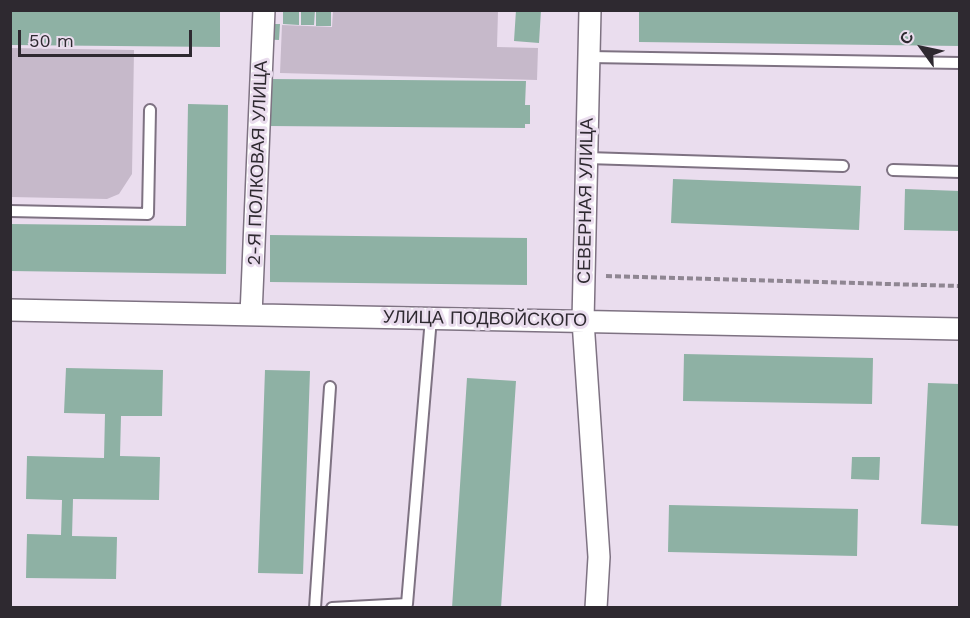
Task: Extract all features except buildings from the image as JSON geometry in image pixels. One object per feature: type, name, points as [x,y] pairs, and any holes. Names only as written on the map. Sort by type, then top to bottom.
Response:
[{"type":"street","name":"2-Я ПОЛКОВАЯ УЛИЦА","points":[[251,315],[264,10]]},
{"type":"street","name":"СЕВЕРНАЯ УЛИЦА","points":[[590,10],[583,321],[599,557],[596,608]]},
{"type":"street","name":"УЛИЦА ПОДВОЙСКОГО","points":[[10,310],[960,329]]},
{"type":"lane","points":[[589,57],[960,63]]},
{"type":"lane","points":[[10,211],[148,214],[150,110]]},
{"type":"lane","points":[[587,158],[843,166]]},
{"type":"lane","points":[[893,170],[960,172]]},
{"type":"lane","points":[[332,608],[407,604],[431,318]]},
{"type":"lane","points":[[315,608],[330,387]]},
{"type":"path","points":[[584,275],[960,286]]},
{"type":"shaded area","points":[[333,11],[498,11],[497,47],[538,48],[537,80],[280,73],[282,25],[332,27]]},
{"type":"shaded area","points":[[11,48],[134,50],[132,174],[119,194],[107,199],[11,197]]}]
